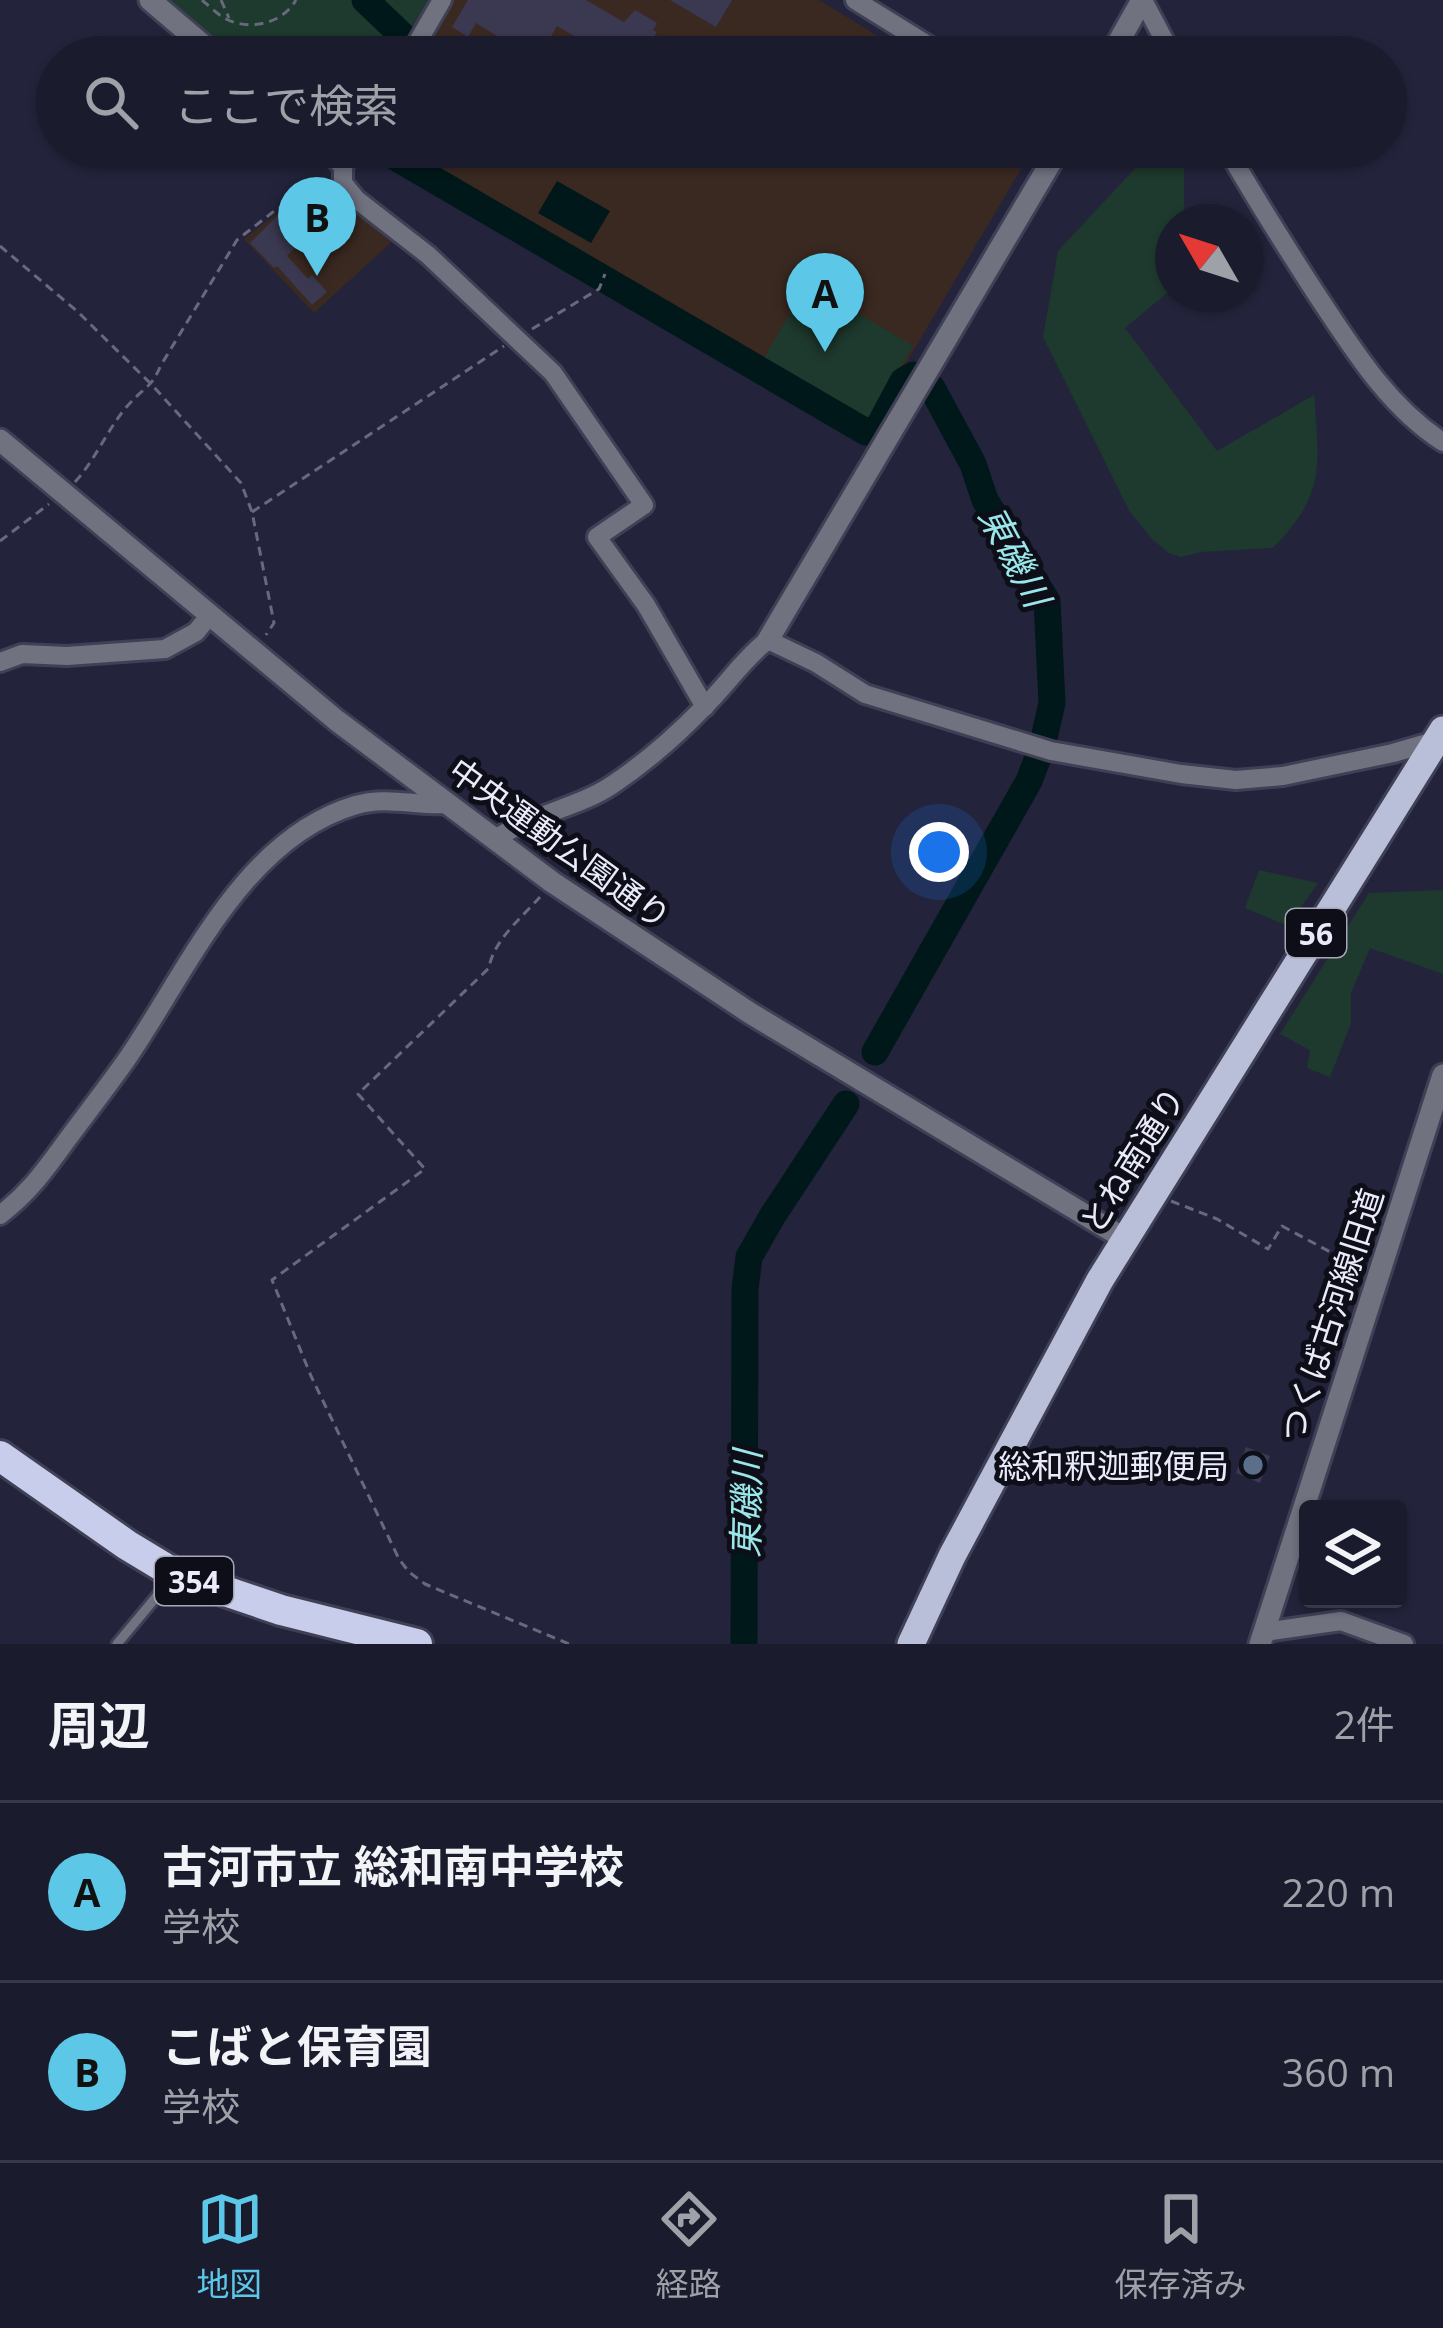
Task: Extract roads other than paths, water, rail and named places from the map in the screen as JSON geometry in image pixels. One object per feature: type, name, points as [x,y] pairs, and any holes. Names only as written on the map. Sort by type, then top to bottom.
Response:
[{"type":"highway","name":"354","points":[[0,1456],[176,1574],[281,1610],[417,1644]]},
{"type":"main road","name":"とね南通り","points":[[911,1644],[952,1556],[1125,1239],[1441,736]]},
{"type":"street","points":[[150,0],[192,36]]},
{"type":"street","points":[[422,36],[442,0]]},
{"type":"street","points":[[855,0],[913,36]]},
{"type":"street","points":[[1122,36],[1143,0]]},
{"type":"street","points":[[1143,0],[1162,36]]},
{"type":"street","points":[[346,168],[343,184],[356,200],[428,256],[571,396],[644,506],[597,537],[646,605],[705,706]]},
{"type":"street","points":[[494,840],[607,789],[650,757],[768,640],[1048,168]]},
{"type":"street","points":[[1237,168],[1362,362],[1405,410],[1443,442]]},
{"type":"street","name":"中央運動公園通り","points":[[0,440],[336,720],[552,882],[751,1013],[1125,1239]]},
{"type":"street","points":[[0,662],[22,654],[165,649],[196,632],[210,615]]},
{"type":"street","points":[[768,640],[865,694],[1044,749],[1180,774],[1236,780],[1283,776],[1394,754],[1441,736]]},
{"type":"street","points":[[0,1215],[27,1194],[129,1057],[178,974],[264,860],[305,827],[358,804],[399,800],[448,804]]},
{"type":"street","name":"つくば古河線旧道","points":[[1261,1640],[1378,1278],[1435,1125],[1443,1075]]},
{"type":"street","points":[[1261,1640],[1271,1631],[1340,1622],[1404,1644]]},
{"type":"lane","points":[[117,1644],[176,1574]]},
{"type":"waterway","name":"東磯川","points":[[365,0],[403,36]]},
{"type":"waterway","name":"東磯川","points":[[414,168],[866,432],[878,428],[903,381],[913,375]]},
{"type":"waterway","name":"東磯川","points":[[875,1052],[1029,781],[1052,703],[1047,601],[985,500],[973,464],[932,388]]},
{"type":"waterway","name":"東磯川","points":[[744,1644],[749,1257],[846,1104]]},
{"type":"place","name":"こばと保育園","points":[[317,276]]},
{"type":"place","name":"古河市立 総和南中学校","points":[[825,352]]},
{"type":"place","name":"総和釈迦郵便局","points":[[1253,1465]]}]
